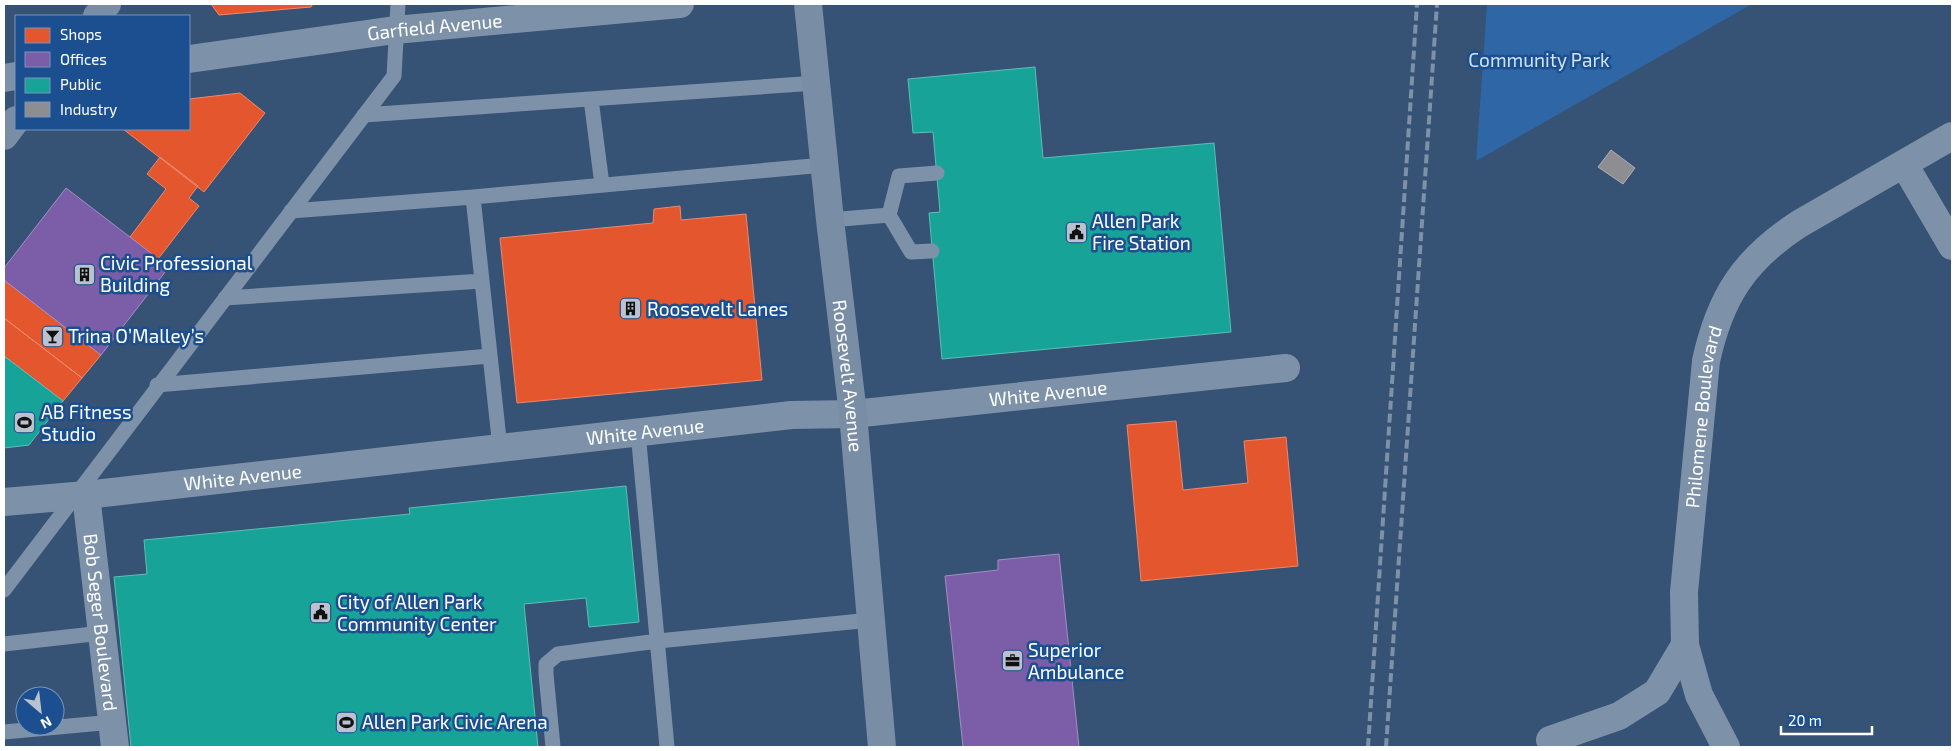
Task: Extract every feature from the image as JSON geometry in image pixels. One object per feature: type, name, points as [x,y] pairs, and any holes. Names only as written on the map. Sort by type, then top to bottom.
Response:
[{"type":"main road","points":[[98,15],[106,4]]},
{"type":"main road","name":"Roosevelt Avenue","points":[[808,4],[830,220],[853,414],[882,747]]},
{"type":"main road","points":[[4,136],[15,121]]},
{"type":"street","name":"Garfield Avenue","points":[[190,59],[395,30],[680,4]]},
{"type":"street","name":"Philomene Boulevard","points":[[1726,747],[1698,695],[1685,644],[1684,592],[1706,361],[1712,333],[1724,303],[1745,269],[1776,239],[1952,136]]},
{"type":"street","points":[[1904,164],[1952,246]]},
{"type":"street","name":"White Avenue","points":[[4,502],[80,496],[791,415],[853,414],[1286,368]]},
{"type":"street","name":"Bob Seger Boulevard","points":[[80,496],[102,633],[114,735]]},
{"type":"street","points":[[1550,740],[1619,716],[1657,692],[1685,644]]},
{"type":"lane","points":[[4,590],[80,496],[157,385],[394,76],[395,30],[398,4]]},
{"type":"lane","points":[[364,115],[816,83]]},
{"type":"lane","points":[[591,99],[602,186]]},
{"type":"lane","points":[[291,211],[473,198],[824,165]]},
{"type":"lane","points":[[932,250],[911,252],[889,215],[900,176],[937,173]]},
{"type":"lane","points":[[473,198],[500,448]]},
{"type":"lane","points":[[830,220],[889,215]]},
{"type":"lane","points":[[225,298],[482,281]]},
{"type":"lane","points":[[157,385],[490,356]]},
{"type":"lane","points":[[638,432],[668,747]]},
{"type":"lane","points":[[553,747],[546,664],[558,654],[658,641],[871,620]]},
{"type":"lane","points":[[4,644],[102,633]]},
{"type":"lane","points":[[4,732],[114,735]]},
{"type":"green space","name":"Community Park","points":[[1487,4],[1752,4],[1476,161]]},
{"type":"building: Shops","points":[[211,4],[313,4],[311,7],[219,15]]},
{"type":"building: Shops","points":[[240,93],[265,113],[204,192],[124,130],[190,130],[190,99]]},
{"type":"building: Shops","points":[[160,157],[198,186],[189,198],[199,206],[158,259],[130,237],[166,189],[147,174]]},
{"type":"building: Shops","name":"Roosevelt Lanes","points":[[680,206],[681,220],[746,214],[762,380],[517,403],[500,238],[653,223],[654,209]]},
{"type":"building: Shops","name":"Trina O’Malley’s","points":[[4,280],[101,355],[82,378],[4,318]]},
{"type":"building: Shops","points":[[4,318],[82,378],[63,401],[4,356]]},
{"type":"building: Shops","points":[[1176,421],[1183,490],[1248,483],[1244,441],[1286,437],[1298,566],[1141,581],[1127,425]]},
{"type":"building: Offices","name":"Civic Professional Building","points":[[66,188],[169,267],[101,355],[4,280],[4,268]]},
{"type":"building: Offices","name":"Superior Ambulance","points":[[1059,554],[1079,747],[963,747],[945,576],[998,570],[998,560]]},
{"type":"building: Public","name":"Allen Park Fire Station","points":[[1035,67],[1043,158],[1214,143],[1231,332],[942,359],[929,213],[940,212],[933,132],[913,133],[908,79]]},
{"type":"building: Public","name":"AB Fitness Studio","points":[[4,356],[63,401],[29,445],[4,448]]},
{"type":"building: Public","name":"City of Allen Park Community Center","points":[[626,486],[639,622],[589,627],[586,598],[524,604],[538,747],[131,747],[114,577],[147,574],[144,540],[410,514],[409,508]]},
{"type":"building: Industry","points":[[1611,150],[1635,168],[1623,184],[1598,167]]},
{"type":"railway","points":[[1368,747],[1417,4]]},
{"type":"railway","points":[[1386,747],[1437,4]]},
{"type":"place","name":"Allen Park Fire Station","points":[[1076,232]]},
{"type":"place","name":"Civic Professional Building","points":[[84,274]]},
{"type":"place","name":"Roosevelt Lanes","points":[[631,309]]},
{"type":"place","name":"Trina O’Malley’s","points":[[52,336]]},
{"type":"place","name":"AB Fitness Studio","points":[[25,423]]},
{"type":"place","name":"City of Allen Park Community Center","points":[[321,613]]},
{"type":"place","name":"Superior Ambulance","points":[[1012,661]]},
{"type":"place","name":"Allen Park Civic Arena","points":[[346,722]]}]
